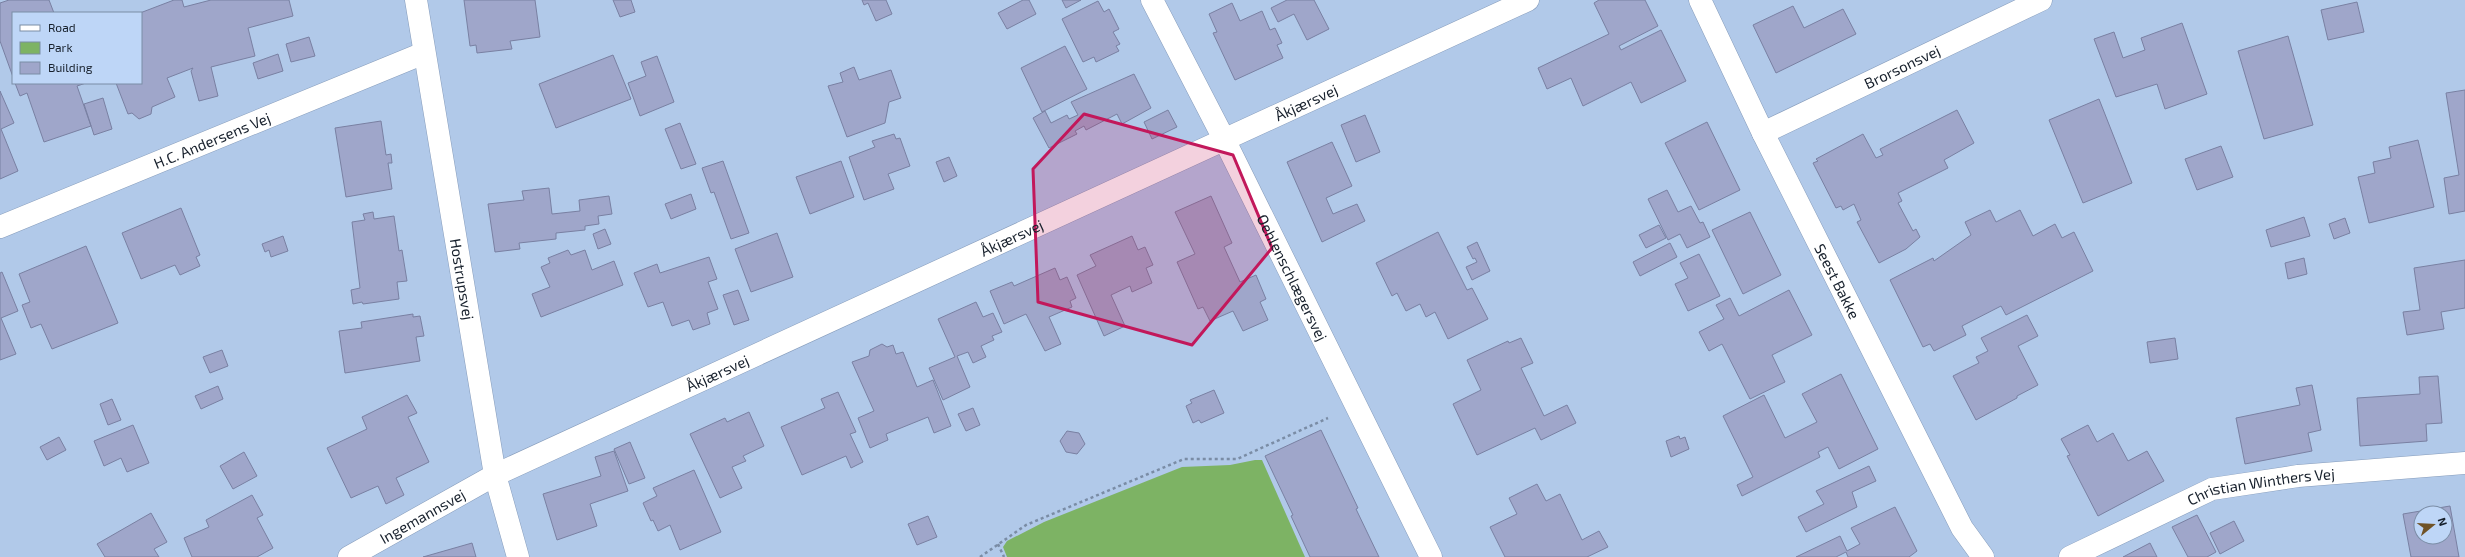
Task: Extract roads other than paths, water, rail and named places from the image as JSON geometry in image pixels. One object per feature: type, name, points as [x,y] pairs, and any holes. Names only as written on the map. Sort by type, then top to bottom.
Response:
[{"type":"street","name":"Hostrupsvej","points":[[416,0],[496,475],[518,557]]},
{"type":"street","name":"Oehlenschlægersvej","points":[[1152,0],[1225,141],[1431,557]]},
{"type":"street","name":"Åkjærsvej","points":[[496,475],[1225,141],[1528,0]]},
{"type":"street","name":"Seest Bakke","points":[[1700,0],[1763,133],[1962,528],[1983,557]]},
{"type":"street","name":"Brorsonsvej","points":[[1763,133],[2041,0]]},
{"type":"street","name":"H.C. Andersens Vej","points":[[0,226],[424,53]]},
{"type":"street","name":"Christian Winthers Vej","points":[[2070,557],[2212,489],[2298,476],[2465,463]]},
{"type":"street","name":"Ingemannsvej","points":[[349,557],[496,475]]}]
